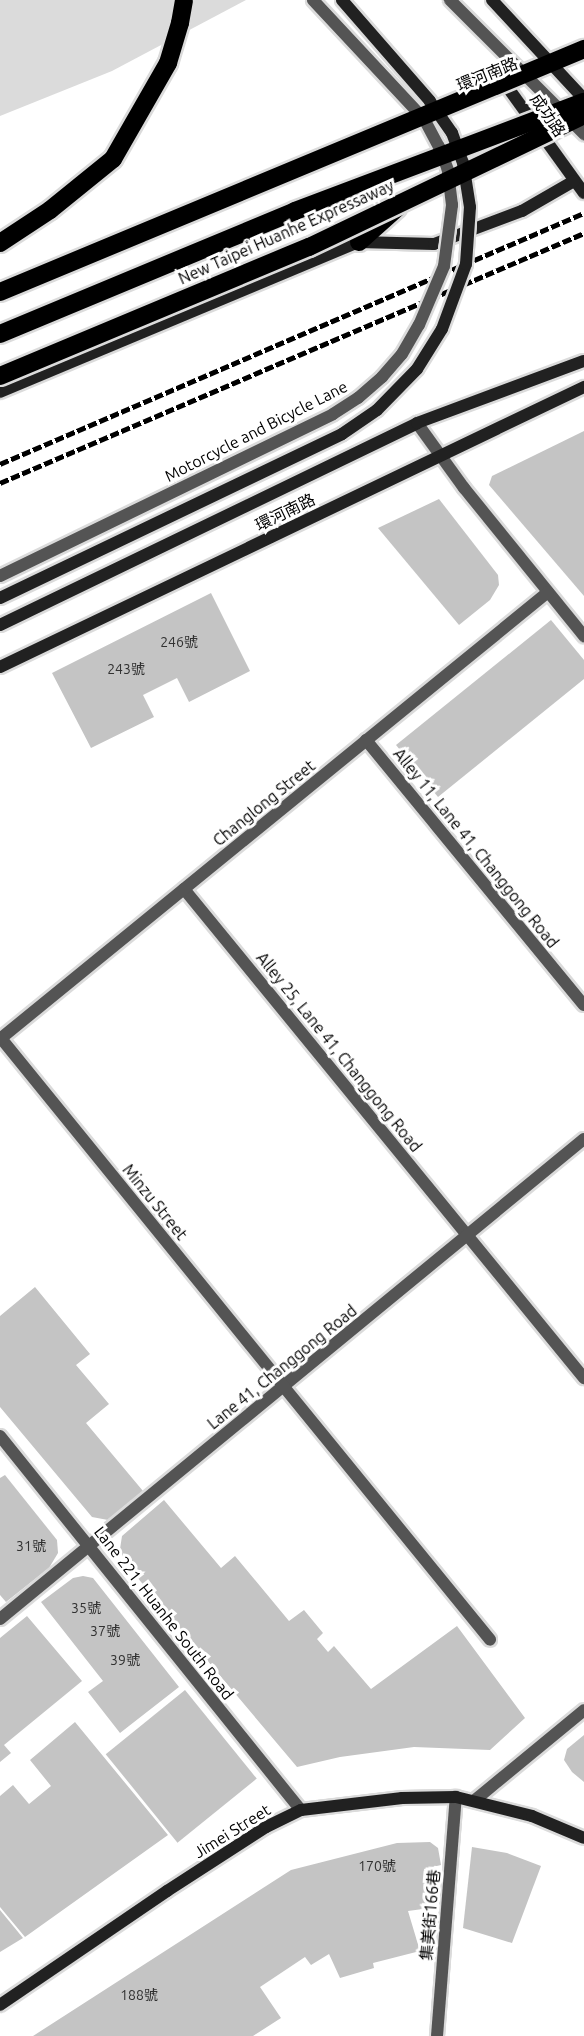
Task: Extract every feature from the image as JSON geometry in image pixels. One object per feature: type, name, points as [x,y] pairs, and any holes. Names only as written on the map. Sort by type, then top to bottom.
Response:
[{"type":"highway","points":[[0,243],[50,210],[113,159],[168,63],[184,0]]},
{"type":"highway","points":[[0,292],[584,51]]},
{"type":"highway","points":[[0,334],[295,211],[584,100]]},
{"type":"highway","points":[[359,242],[417,191],[584,110]]},
{"type":"highway","name":"New Taipei Huanhe Expressaway","points":[[0,376],[309,247],[584,115]]},
{"type":"street","name":"Motorcycle and Bicycle Lane","points":[[0,576],[333,414],[358,398],[382,377],[402,354],[419,325],[444,266],[452,205],[448,170],[440,147],[424,119],[313,0]]},
{"type":"street","points":[[0,598],[342,434],[377,410],[417,369],[442,329],[466,264],[470,207],[463,163],[452,133],[430,101],[342,0]]},
{"type":"street","points":[[450,0],[584,134]]},
{"type":"street","points":[[492,0],[584,100]]},
{"type":"street","name":"環河南路","points":[[0,286],[159,220],[506,85],[584,51]]},
{"type":"street","name":"成功路","points":[[506,85],[584,193]]},
{"type":"street","points":[[0,392],[359,242],[434,244],[522,211],[574,181]]},
{"type":"street","name":"環河南路","points":[[0,625],[417,423],[584,361]]},
{"type":"street","name":"環河南路","points":[[0,667],[584,387]]},
{"type":"street","points":[[417,423],[584,636]]},
{"type":"street","name":"Changlong Street","points":[[0,1038],[548,592]]},
{"type":"street","name":"Alley 11, Lane 41, Changgong Road","points":[[366,740],[584,1005]]},
{"type":"street","name":"Alley 25, Lane 41, Changgong Road","points":[[184,889],[584,1378]]},
{"type":"street","name":"Minzu Street","points":[[0,1038],[490,1640]]},
{"type":"street","name":"Lane 41, Changgong Road","points":[[0,1619],[584,1139]]},
{"type":"street","name":"Lane 221, Huanhe South Road","points":[[0,1436],[301,1810]]},
{"type":"street","points":[[475,1800],[584,1710]]},
{"type":"street","name":"Jimei Street","points":[[0,2005],[166,1891],[266,1827],[301,1810],[402,1798],[456,1797],[532,1816],[584,1838]]},
{"type":"street","name":"集美街166巷","points":[[437,2036],[456,1797]]},
{"type":"shaded area","points":[[0,0],[246,0],[112,71],[0,116]]},
{"type":"building","points":[[584,431],[584,596],[489,485],[492,476]]},
{"type":"building","points":[[439,499],[498,575],[499,585],[490,600],[459,625],[378,528]]},
{"type":"building","points":[[211,593],[250,671],[189,702],[177,678],[143,695],[154,717],[91,748],[52,673]]},
{"type":"building","points":[[551,620],[584,660],[584,679],[438,797],[396,745]]},
{"type":"building","points":[[35,1287],[90,1354],[76,1365],[109,1404],[86,1423],[143,1491],[108,1520],[92,1517],[0,1407],[0,1316]]},
{"type":"building","points":[[5,1475],[57,1540],[58,1553],[49,1568],[6,1602],[0,1595],[0,1478]]},
{"type":"building","points":[[164,1500],[221,1568],[235,1556],[289,1621],[304,1610],[323,1633],[317,1639],[328,1652],[334,1646],[371,1689],[457,1626],[525,1718],[490,1750],[414,1747],[340,1757],[297,1767],[125,1563],[120,1549],[122,1536]]},
{"type":"building","points":[[83,1576],[93,1578],[179,1687],[120,1733],[88,1692],[103,1681],[41,1602],[73,1578]]},
{"type":"building","points":[[27,1616],[82,1681],[4,1745],[11,1753],[0,1762],[0,1638]]},
{"type":"building","points":[[185,1690],[257,1779],[177,1843],[106,1754]]},
{"type":"building","points":[[75,1722],[168,1835],[25,1937],[0,1907],[0,1796],[13,1785],[29,1804],[51,1786],[30,1760]]},
{"type":"building","points":[[584,1735],[584,1782],[572,1772],[564,1760],[567,1749]]},
{"type":"building","points":[[430,1842],[438,1848],[441,1865],[424,1869],[430,1908],[408,1911],[420,1951],[373,1963],[374,1968],[340,1978],[329,1954],[311,1965],[305,1957],[260,1987],[281,2018],[253,2036],[33,2036],[291,1870],[397,1843]]},
{"type":"building","points":[[472,1847],[507,1853],[541,1866],[512,1943],[463,1928]]},
{"type":"building","points":[[0,1910],[23,1938],[0,1952]]},
{"type":"railway","points":[[0,464],[584,213]]},
{"type":"railway","points":[[0,483],[584,233]]}]
